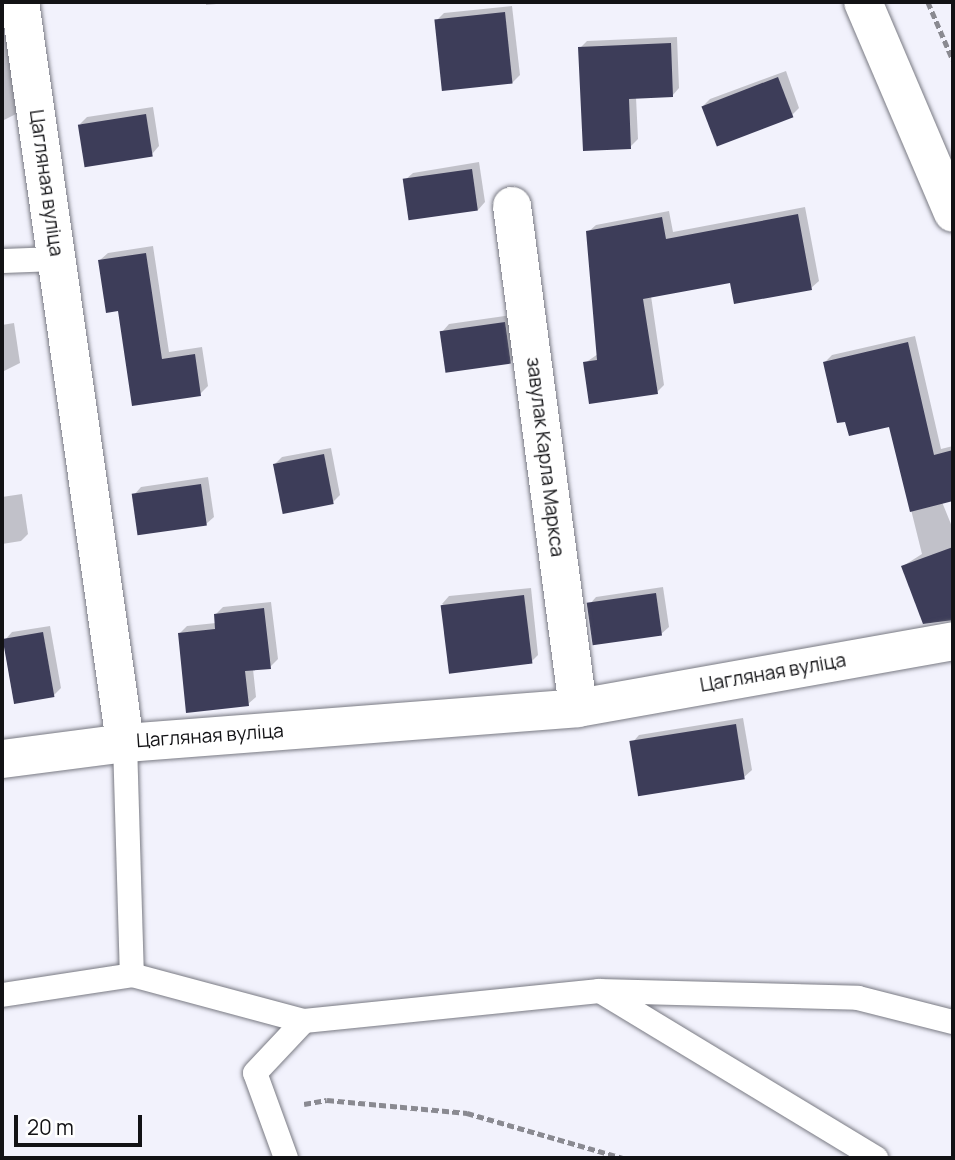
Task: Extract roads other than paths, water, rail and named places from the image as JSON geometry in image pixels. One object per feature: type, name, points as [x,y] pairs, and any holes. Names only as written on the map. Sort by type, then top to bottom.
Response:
[{"type":"street","name":"Цагляная вуліца","points":[[20,2],[125,743],[578,708],[953,642]]},
{"type":"street","points":[[863,2],[953,213]]},
{"type":"street","name":"завулак Карла Маркса","points":[[512,206],[578,708]]},
{"type":"street","points":[[2,759],[125,743]]},
{"type":"lane","points":[[2,261],[57,259]]},
{"type":"lane","points":[[125,743],[132,975]]},
{"type":"lane","points":[[2,995],[132,975],[304,1021],[599,991],[858,998],[953,1022],[953,1041]]},
{"type":"lane","points":[[599,991],[876,1158]]},
{"type":"lane","points":[[286,1158],[255,1073],[304,1021]]}]
